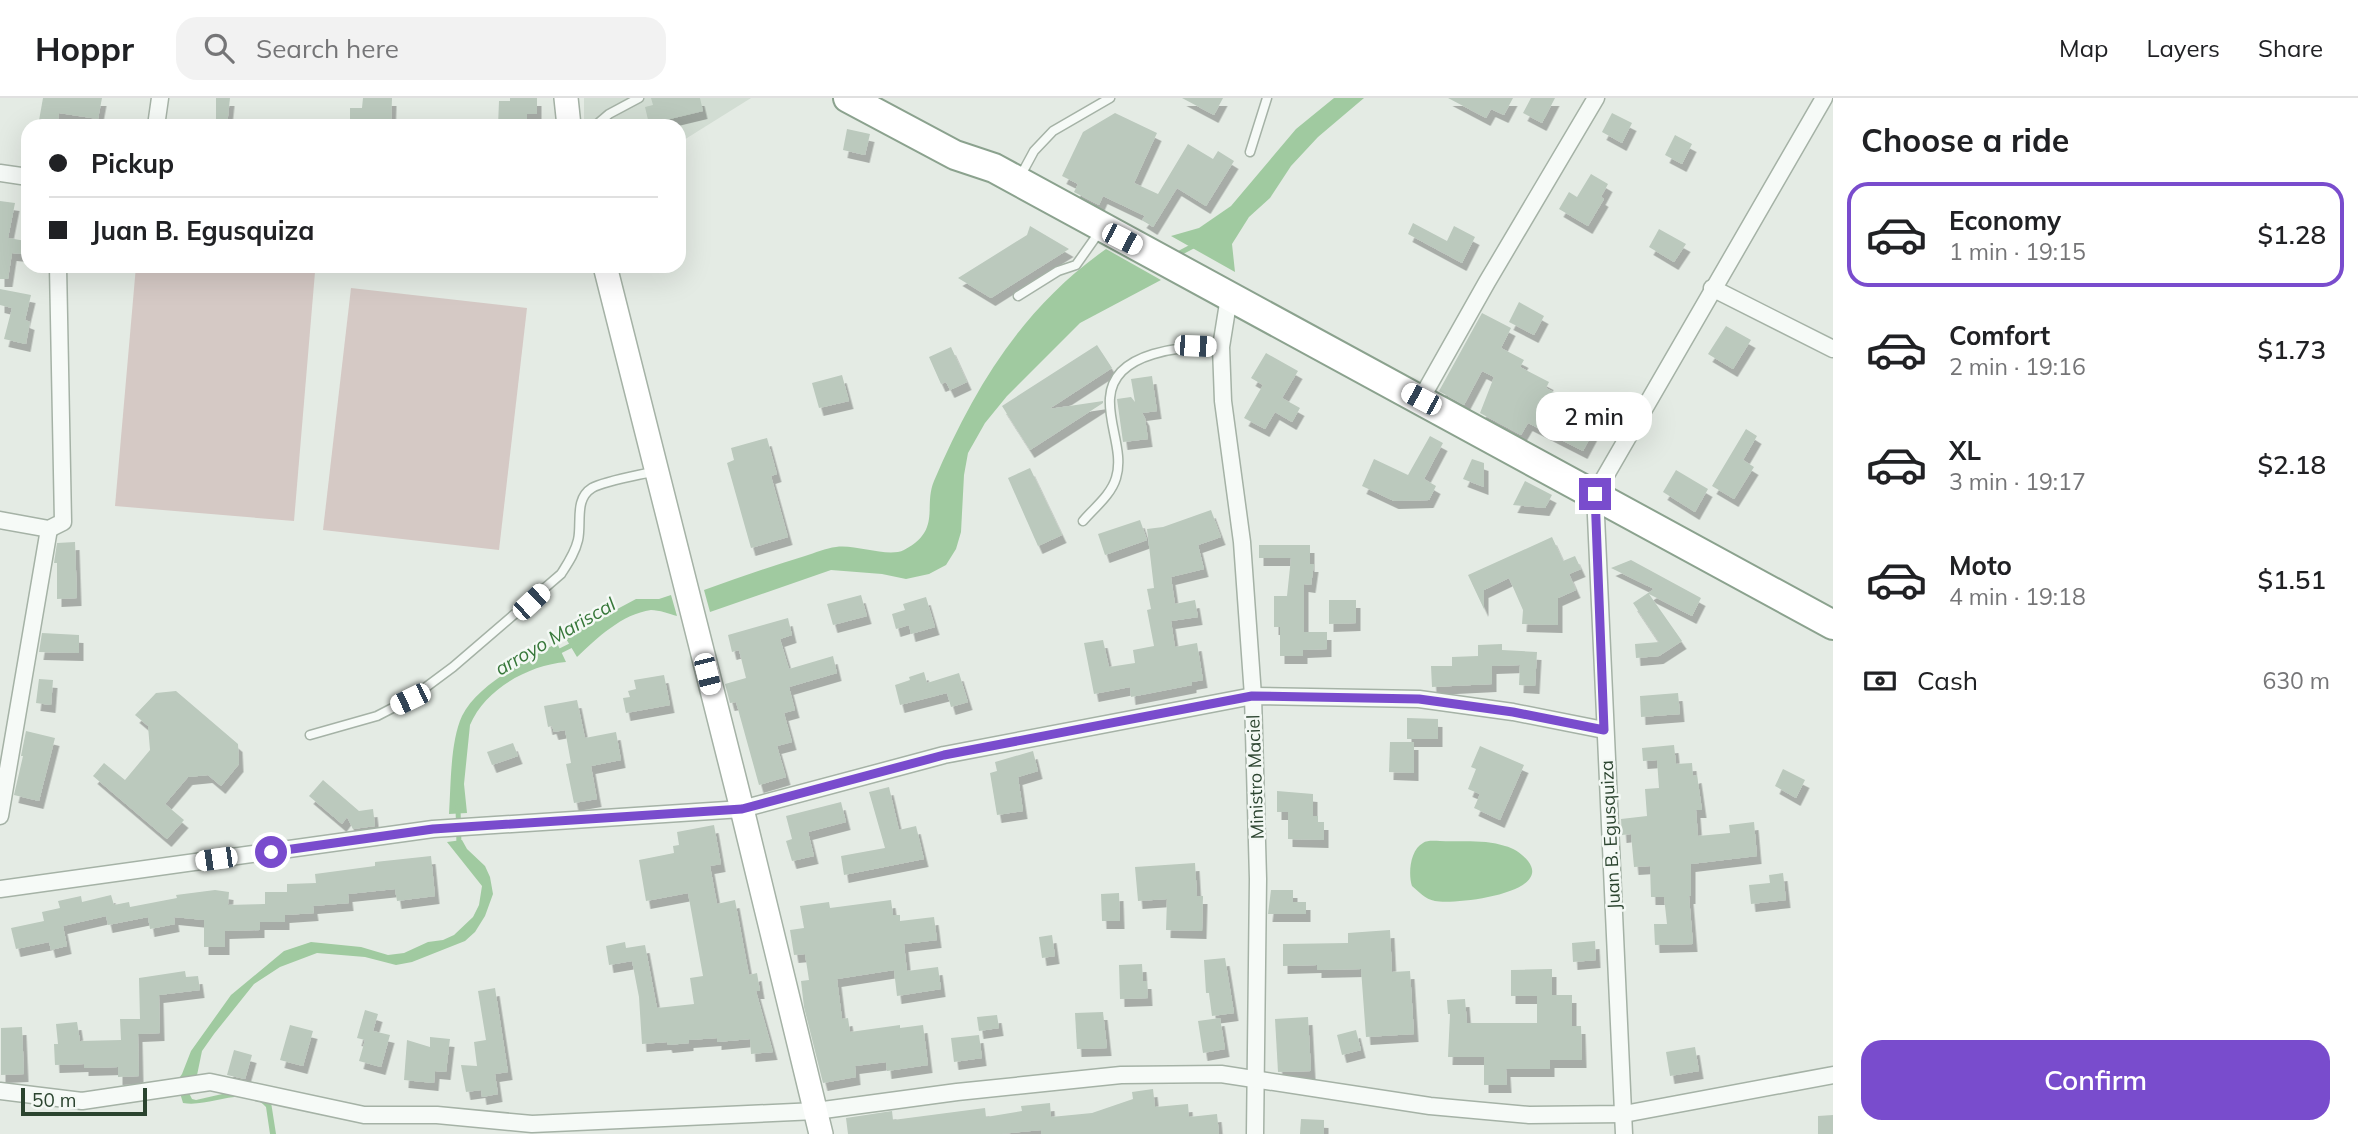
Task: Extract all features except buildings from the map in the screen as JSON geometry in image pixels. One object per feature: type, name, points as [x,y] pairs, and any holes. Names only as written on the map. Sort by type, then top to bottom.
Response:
[{"type":"highway","points":[[848,98],[955,155],[1006,175],[1833,625]]},
{"type":"highway","points":[[884,98],[964,142],[1006,175]]},
{"type":"main road","points":[[566,98],[568,119]]},
{"type":"main road","points":[[580,98],[581,119]]},
{"type":"main road","points":[[607,273],[821,1134]]},
{"type":"street","points":[[157,119],[160,98]]},
{"type":"street","points":[[1421,399],[1596,98]]},
{"type":"street","points":[[1595,494],[1824,98]]},
{"type":"street","points":[[0,173],[21,176]]},
{"type":"street","points":[[0,520],[49,529],[63,522],[58,273]]},
{"type":"street","points":[[1712,288],[1833,349]]},
{"type":"street","name":"Ministro Maciel","points":[[1225,294],[1221,347],[1223,401],[1242,542],[1252,696],[1258,879],[1255,1134]]},
{"type":"street","name":"Juan B. Egusquiza","points":[[1595,494],[1624,1134]]},
{"type":"street","points":[[0,816],[49,529]]},
{"type":"street","points":[[0,890],[433,829],[742,809],[944,755],[1252,696],[1419,699],[1513,712],[1604,730]]},
{"type":"street","points":[[0,1091],[82,1101],[210,1082],[364,1115],[437,1115],[532,1129],[816,1111],[957,1092],[1121,1076],[1188,1073],[1221,1074],[1430,1106],[1530,1115],[1624,1114],[1833,1075]]},
{"type":"lane","points":[[603,119],[639,98]]},
{"type":"lane","points":[[1006,175],[1052,131],[1110,98]]},
{"type":"lane","points":[[1250,152],[1267,98]]},
{"type":"lane","points":[[1018,296],[1058,271],[1076,265],[1102,229]]},
{"type":"lane","points":[[1083,521],[1110,490],[1116,477],[1118,462],[1110,399],[1113,383],[1125,368],[1143,358],[1168,350],[1195,346],[1221,347]]},
{"type":"lane","points":[[310,736],[377,716],[410,699],[453,667],[561,574],[573,556],[579,538],[581,502],[584,495],[592,488],[656,471]]},
{"type":"shaded area","points":[[584,98],[751,98],[686,139],[686,119],[584,119]]},
{"type":"shaded area","points":[[1334,98],[1364,98],[1318,137],[1291,166],[1270,198],[1249,217],[1232,244],[1235,272],[1171,236],[1199,228],[1231,206],[1296,129]]},
{"type":"shaded area","points":[[1106,249],[1161,280],[1080,323],[1007,396],[985,423],[968,453],[961,532],[956,549],[946,565],[929,574],[906,579],[882,574],[831,570],[710,612],[704,590],[767,568],[832,548],[897,552],[916,542],[927,526],[934,481],[984,382],[1025,324],[1049,297]]},
{"type":"shaded area","points":[[135,273],[315,273],[294,521],[115,506]]},
{"type":"shaded area","points":[[351,288],[527,308],[499,550],[323,530]]},
{"type":"shaded area","points":[[671,595],[677,616],[651,610],[630,616],[611,628],[577,657],[565,637],[636,599],[659,599]]},
{"type":"shaded area","points":[[557,643],[566,662],[538,668],[510,681],[486,700],[477,712],[470,725],[464,784],[467,813],[449,814],[453,751],[458,727],[469,704],[491,683]]},
{"type":"shaded area","points":[[462,840],[467,849],[485,866],[493,894],[485,916],[475,932],[465,941],[412,962],[396,965],[365,957],[317,953],[280,967],[254,984],[214,1034],[202,1051],[196,1080],[175,1084],[191,1051],[231,995],[284,951],[311,942],[361,947],[388,955],[404,953],[428,942],[454,935],[473,917],[479,905],[482,886],[447,842]]},
{"type":"shaded area","points":[[1481,842],[1508,847],[1526,858],[1532,872],[1527,882],[1498,895],[1445,902],[1431,900],[1412,886],[1411,863],[1415,851],[1423,843]]},
{"type":"shaded area","points":[[231,1092],[271,1102],[276,1134],[270,1134],[266,1107],[257,1100],[237,1097],[193,1104],[183,1103],[180,1093],[189,1093],[192,1099],[196,1100]]},
{"type":"waterway","name":"arroyo Mariscal","points":[[1176,255],[1195,245]]},
{"type":"waterway","name":"arroyo Mariscal","points":[[556,653],[576,643]]},
{"type":"waterway","name":"arroyo Mariscal","points":[[458,807],[459,846]]},
{"type":"route","points":[[271,852],[433,829],[742,809],[944,755],[1252,696],[1419,699],[1513,712],[1604,730],[1595,494]]}]
